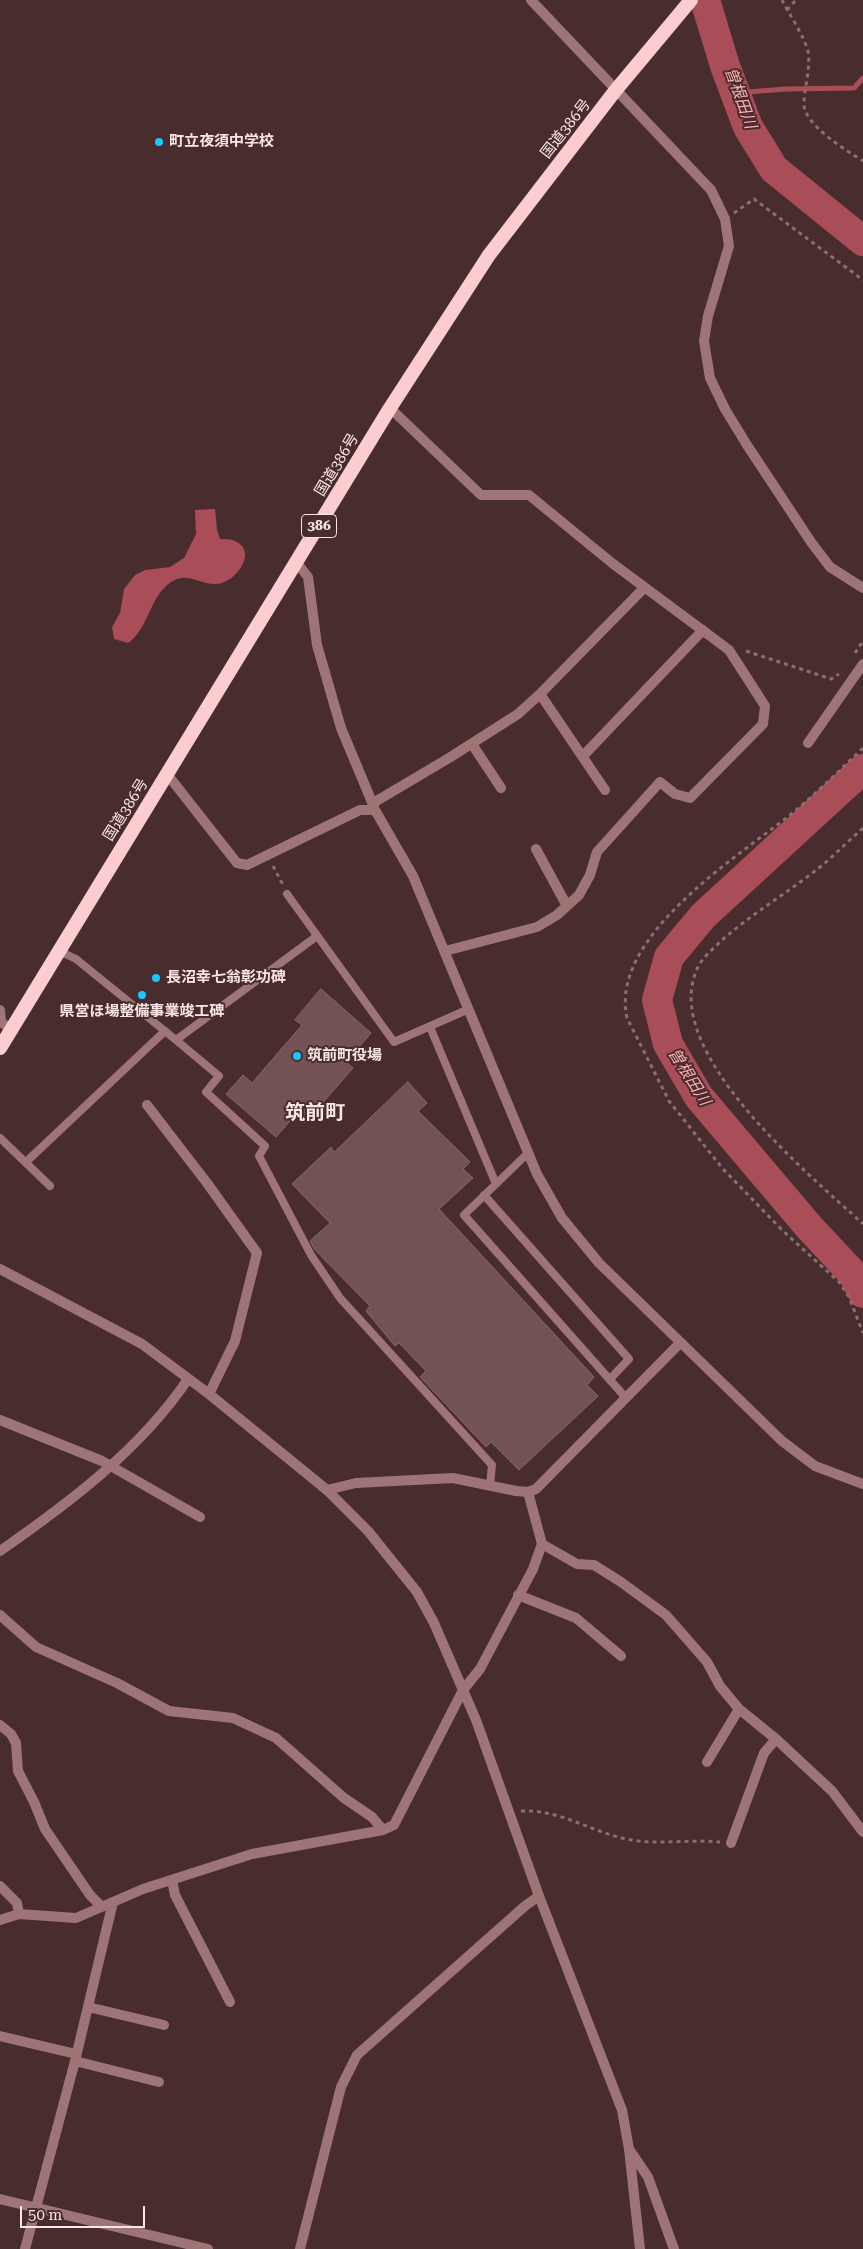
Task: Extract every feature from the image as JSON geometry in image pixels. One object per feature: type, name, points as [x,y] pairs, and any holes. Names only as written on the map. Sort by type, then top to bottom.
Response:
[{"type":"highway","name":"国道386号","points":[[0,1048],[390,408],[488,255],[616,91],[691,0]]},
{"type":"street","points":[[530,0],[711,190],[726,219],[729,246],[708,316],[704,341],[710,378],[734,423],[811,542],[830,567],[863,588]]},
{"type":"street","points":[[390,408],[481,495],[529,495],[644,588],[729,650],[765,706],[763,724],[690,798],[675,794],[660,782],[597,852],[590,875],[578,895],[557,915],[537,927],[445,951]]},
{"type":"street","points":[[297,563],[308,577],[317,645],[341,728],[374,806],[413,876],[470,1009],[537,1174],[562,1218],[599,1263],[782,1441],[815,1466],[863,1484]]},
{"type":"street","points":[[167,774],[237,863],[247,866],[360,810],[374,806],[518,714],[644,588]]},
{"type":"street","points":[[583,756],[703,630]]},
{"type":"street","points":[[808,743],[863,664]]},
{"type":"street","points":[[540,694],[605,790]]},
{"type":"street","points":[[472,744],[501,788]]},
{"type":"street","points":[[536,849],[567,906]]},
{"type":"street","points":[[0,1010],[1,1022],[11,1029]]},
{"type":"street","points":[[147,1105],[207,1183],[257,1253],[236,1341],[209,1394]]},
{"type":"street","points":[[0,1270],[142,1344],[209,1394],[326,1490],[368,1531],[417,1592],[434,1623],[463,1690],[622,2110],[629,2148],[640,2249]]},
{"type":"street","points":[[326,1490],[356,1483],[453,1478],[528,1492],[536,1489],[680,1343]]},
{"type":"street","points":[[0,1551],[42,1522],[110,1465],[155,1423],[188,1379]]},
{"type":"street","points":[[0,1420],[110,1465],[200,1517]]},
{"type":"street","points":[[0,1920],[19,1914],[76,1918],[143,1889],[252,1854],[383,1830],[394,1824],[463,1690],[480,1669],[533,1569],[542,1544],[528,1492]]},
{"type":"street","points":[[542,1544],[577,1564],[594,1566],[621,1582],[666,1615],[707,1662],[720,1686],[739,1708],[776,1739],[832,1791],[863,1832]]},
{"type":"street","points":[[518,1595],[576,1618],[621,1656]]},
{"type":"street","points":[[0,1615],[36,1647],[117,1683],[170,1711],[233,1718],[276,1738],[344,1798],[372,1817],[383,1830]]},
{"type":"street","points":[[707,1762],[739,1708]]},
{"type":"street","points":[[0,1725],[11,1734],[16,1743],[18,1772],[34,1802],[45,1829],[90,1895],[102,1907]]},
{"type":"street","points":[[731,1843],[764,1753],[776,1739]]},
{"type":"street","points":[[172,1880],[175,1895],[230,2002]]},
{"type":"street","points":[[0,1886],[17,1903],[19,1914]]},
{"type":"street","points":[[300,2249],[341,2087],[357,2055],[525,1906],[540,1896]]},
{"type":"street","points":[[25,2249],[88,2007],[113,1902]]},
{"type":"street","points":[[88,2007],[164,2024]]},
{"type":"street","points":[[0,2036],[159,2082]]},
{"type":"street","points":[[629,2148],[648,2177],[674,2249]]},
{"type":"street","points":[[0,2200],[208,2249]]},
{"type":"lane","points":[[288,894],[394,1042],[470,1009]]},
{"type":"lane","points":[[176,1040],[317,936]]},
{"type":"lane","points":[[59,951],[76,959],[218,1076],[206,1092],[266,1146],[258,1156],[310,1255],[340,1298],[492,1465],[490,1486]]},
{"type":"lane","points":[[430,1027],[496,1184]]},
{"type":"lane","points":[[26,1162],[165,1031]]},
{"type":"lane","points":[[0,1138],[50,1186]]},
{"type":"lane","points":[[528,1153],[464,1215],[626,1398]]},
{"type":"lane","points":[[484,1195],[629,1359],[610,1379]]},
{"type":"path","points":[[782,0],[807,48],[809,59],[803,107],[813,124],[836,143],[863,161]]},
{"type":"path","points":[[787,10],[796,0]]},
{"type":"path","points":[[726,219],[754,199],[863,280]]},
{"type":"path","points":[[853,655],[863,641]]},
{"type":"path","points":[[729,650],[740,650],[831,679],[839,675],[844,668]]},
{"type":"path","points":[[863,748],[811,798],[700,884],[682,901],[654,933],[632,966],[626,990],[625,1007],[628,1018],[670,1101],[723,1169],[782,1230],[839,1282],[849,1297],[863,1333]]},
{"type":"path","points":[[863,828],[815,871],[741,923],[710,951],[698,966],[691,1002],[701,1038],[725,1083],[788,1156],[863,1224]]},
{"type":"path","points":[[268,857],[288,894]]},
{"type":"path","points":[[509,1811],[535,1810],[630,1840],[647,1842],[709,1840],[731,1843]]},
{"type":"shaded area","points":[[215,509],[220,539],[235,541],[242,546],[245,552],[245,559],[237,573],[224,582],[217,584],[186,578],[173,581],[160,593],[140,631],[128,643],[114,639],[112,627],[120,613],[124,589],[135,575],[145,570],[170,567],[184,558],[196,534],[195,510]]},
{"type":"building","points":[[321,989],[371,1033],[346,1062],[353,1068],[305,1123],[296,1114],[276,1137],[226,1094],[243,1075],[252,1083],[302,1025],[295,1020]]},
{"type":"building","points":[[408,1082],[427,1103],[418,1111],[470,1162],[463,1169],[473,1178],[439,1209],[594,1377],[587,1385],[598,1396],[519,1470],[491,1442],[486,1447],[420,1377],[426,1371],[399,1343],[395,1346],[366,1311],[370,1306],[315,1250],[310,1241],[330,1223],[292,1184],[331,1147],[334,1152]]},
{"type":"waterway","name":"曽根田川","points":[[705,0],[725,66],[748,127],[774,169],[863,241]]},
{"type":"waterway","points":[[735,93],[786,89],[854,88],[863,78]]},
{"type":"waterway","name":"曽根田川","points":[[863,769],[703,916],[669,957],[657,1000],[668,1044],[699,1097],[809,1227],[853,1274],[863,1293]]},
{"type":"place","name":"町立夜須中学校","points":[[159,142]]},
{"type":"place","name":"長沼幸七翁彰功碑","points":[[156,978]]},
{"type":"place","name":"県営ほ場整備事業竣工碑","points":[[142,995]]},
{"type":"place","name":"筑前町役場","points":[[297,1056]]},
{"type":"district","name":"筑前町","points":[[315,1113]]}]
